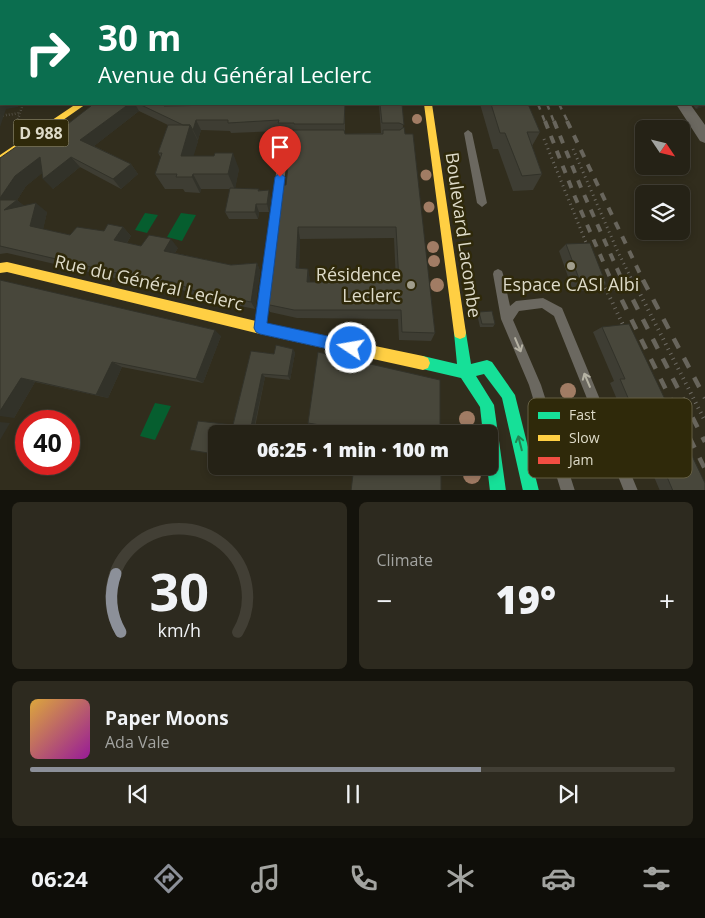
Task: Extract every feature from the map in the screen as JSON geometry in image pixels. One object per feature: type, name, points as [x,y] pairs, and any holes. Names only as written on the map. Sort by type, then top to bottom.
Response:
[{"type":"main road","name":"D 988","points":[[0,160],[81,105]]},
{"type":"main road","name":"Boulevard Lacombe","points":[[428,105],[465,372]]},
{"type":"main road","name":"Rue du Général Leclerc","points":[[0,268],[7,268],[260,328],[465,372],[487,367],[508,395],[528,478]]},
{"type":"main road","points":[[465,372],[487,405],[498,490]]},
{"type":"street","points":[[684,105],[705,137]]},
{"type":"lane","points":[[468,133],[482,203]]},
{"type":"lane","points":[[260,328],[285,139],[313,138]]},
{"type":"lane","points":[[498,274],[506,319],[539,398]]},
{"type":"lane","points":[[506,319],[516,306],[543,303],[558,312],[593,398]]},
{"type":"lane","points":[[564,478],[568,490]]},
{"type":"lane","points":[[626,478],[631,490]]},
{"type":"path","points":[[13,135],[23,105]]},
{"type":"path","points":[[0,116],[20,113]]},
{"type":"path","points":[[544,139],[588,248]]},
{"type":"path","points":[[573,148],[622,259],[705,421]]},
{"type":"path","points":[[599,274],[627,334]]},
{"type":"shaded area","points":[[145,213],[158,215],[147,233],[135,230]]},
{"type":"shaded area","points":[[181,213],[196,215],[182,241],[167,237]]},
{"type":"shaded area","points":[[155,403],[171,406],[155,440],[140,436]]},
{"type":"building","points":[[89,105],[128,105],[80,140],[131,164],[113,179],[71,157],[43,179],[40,157],[15,176],[0,198],[0,158],[53,121],[64,127],[91,106]]},
{"type":"building","points":[[141,105],[345,105],[344,124],[278,123],[279,120],[228,123],[228,120],[196,120],[193,130],[190,125],[183,125]]},
{"type":"building","points":[[380,105],[402,105],[404,125],[399,123],[382,123]]},
{"type":"building","points":[[491,105],[528,105],[540,132],[527,132],[542,174],[522,176],[505,133],[500,133]]},
{"type":"building","points":[[168,125],[190,125],[181,156],[214,156],[215,153],[233,153],[228,174],[193,174],[192,177],[176,177],[177,174],[155,174],[162,153],[158,153]]},
{"type":"building","points":[[404,127],[405,134],[413,134],[435,333],[402,332],[401,310],[294,310],[265,304],[271,259],[274,259],[281,185],[286,185],[289,158],[285,158],[287,144],[291,144],[293,130],[344,130],[345,134],[383,134],[383,130],[400,130]],"holes":[[[298,227],[396,227],[399,282],[307,282],[308,269],[296,268]]]},
{"type":"building","points":[[230,188],[259,189],[258,191],[269,190],[267,204],[256,204],[255,212],[225,212]]},
{"type":"building","points":[[0,200],[17,200],[4,210],[36,203],[30,226],[70,235],[77,227],[104,231],[108,224],[123,227],[114,240],[141,246],[149,235],[171,239],[164,251],[231,265],[257,263],[251,302],[195,291],[173,282],[162,280],[160,283],[0,246]]},
{"type":"building","points":[[590,243],[606,284],[581,284],[566,244]]},
{"type":"building","points":[[0,280],[215,330],[196,379],[112,362],[96,395],[21,378],[0,411]]},
{"type":"building","points":[[492,311],[495,324],[482,324],[479,312]]},
{"type":"building","points":[[629,324],[664,398],[628,398],[620,379],[625,379],[602,327]]},
{"type":"building","points":[[276,345],[293,349],[288,376],[262,374],[251,425],[233,425],[251,351],[274,354]]},
{"type":"building","points":[[318,352],[440,380],[440,425],[320,425],[308,423]]},
{"type":"building","points":[[198,421],[233,425],[208,425],[208,453],[190,450]]},
{"type":"building","points":[[692,456],[705,483],[705,490],[673,490],[667,478],[692,478]]},
{"type":"building","points":[[353,475],[441,475],[441,490],[351,490]]},
{"type":"railway","points":[[538,105],[545,122]]},
{"type":"railway","points":[[547,105],[554,122]]},
{"type":"railway","points":[[560,105],[568,122]]},
{"type":"railway","points":[[545,121],[575,197],[612,282]]},
{"type":"railway","points":[[554,121],[623,282]]},
{"type":"railway","points":[[567,121],[643,281]]},
{"type":"railway","points":[[612,280],[670,398]]},
{"type":"railway","points":[[623,280],[683,398]]},
{"type":"railway","points":[[643,281],[705,398]]},
{"type":"railway","points":[[692,416],[705,442]]},
{"type":"railway","points":[[692,443],[705,469]]},
{"type":"traffic: fast","points":[[460,333],[465,372],[487,405],[498,490]]},
{"type":"traffic: fast","points":[[423,363],[465,372],[487,367],[508,395],[531,490]]},
{"type":"traffic: slow","points":[[0,160],[81,105]]},
{"type":"traffic: slow","points":[[428,105],[460,333]]},
{"type":"traffic: slow","points":[[0,268],[7,267],[260,328],[423,363]]},
{"type":"place","name":"Espace CASI Albi","points":[[571,266]]},
{"type":"place","name":"Résidence Leclerc","points":[[411,285]]},
{"type":"route","points":[[280,177],[260,328],[351,348]]}]
